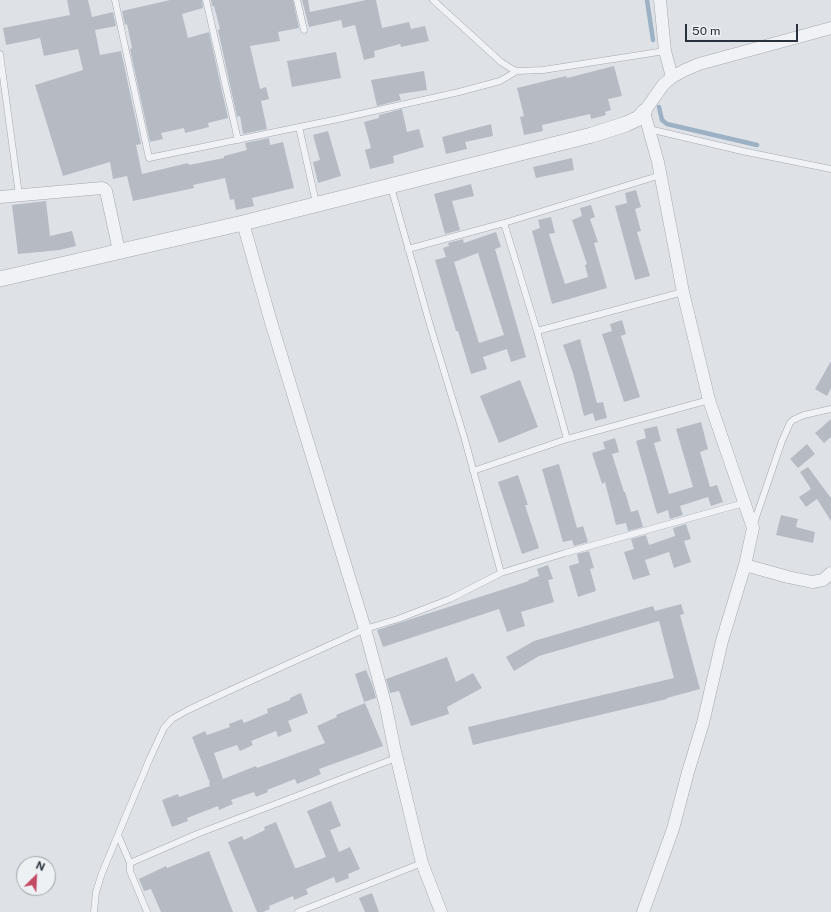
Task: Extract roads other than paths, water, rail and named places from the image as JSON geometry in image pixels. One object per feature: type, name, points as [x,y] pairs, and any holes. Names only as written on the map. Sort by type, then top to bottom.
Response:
[{"type":"street","points":[[660,0],[664,51],[672,77]]},
{"type":"street","points":[[0,279],[243,222],[614,129],[639,118],[657,93],[672,77],[699,64],[831,28]]},
{"type":"street","points":[[643,912],[673,830],[688,772],[703,723],[722,641],[746,565],[753,528],[709,400],[684,292],[661,175],[644,112]]},
{"type":"street","points":[[0,197],[102,188],[106,191],[119,251]]},
{"type":"street","points":[[243,222],[271,322],[365,629],[386,707],[396,758],[422,863],[441,912]]},
{"type":"street","points":[[746,565],[812,582],[823,580],[831,573]]},
{"type":"lane","points":[[115,0],[149,158],[299,127],[472,88],[500,81],[517,72],[543,70],[664,51]]},
{"type":"lane","points":[[206,0],[238,140]]},
{"type":"lane","points":[[297,0],[304,30]]},
{"type":"lane","points":[[433,0],[501,62],[517,72]]},
{"type":"lane","points":[[0,54],[19,195]]},
{"type":"lane","points":[[299,127],[316,203]]},
{"type":"lane","points":[[649,129],[742,151],[831,169]]},
{"type":"lane","points":[[408,249],[504,223],[661,175]]},
{"type":"lane","points":[[390,185],[501,573]]},
{"type":"lane","points":[[504,223],[537,331],[567,439]]},
{"type":"lane","points":[[537,331],[684,292]]},
{"type":"lane","points":[[473,471],[567,439],[709,400]]},
{"type":"lane","points":[[753,528],[780,447],[790,423],[804,415],[831,408]]},
{"type":"lane","points":[[94,912],[94,901],[99,882],[159,738],[172,719],[207,701],[365,629],[433,606],[470,590],[501,573],[565,553],[745,505],[755,508],[760,505]]},
{"type":"lane","points":[[130,863],[197,834],[396,758]]},
{"type":"lane","points":[[118,835],[130,863],[129,868],[131,874],[147,912]]},
{"type":"lane","points":[[298,912],[422,863]]},
{"type":"waterway","points":[[647,0],[653,40]]},
{"type":"waterway","points":[[659,107],[662,120],[667,124],[757,145]]}]
